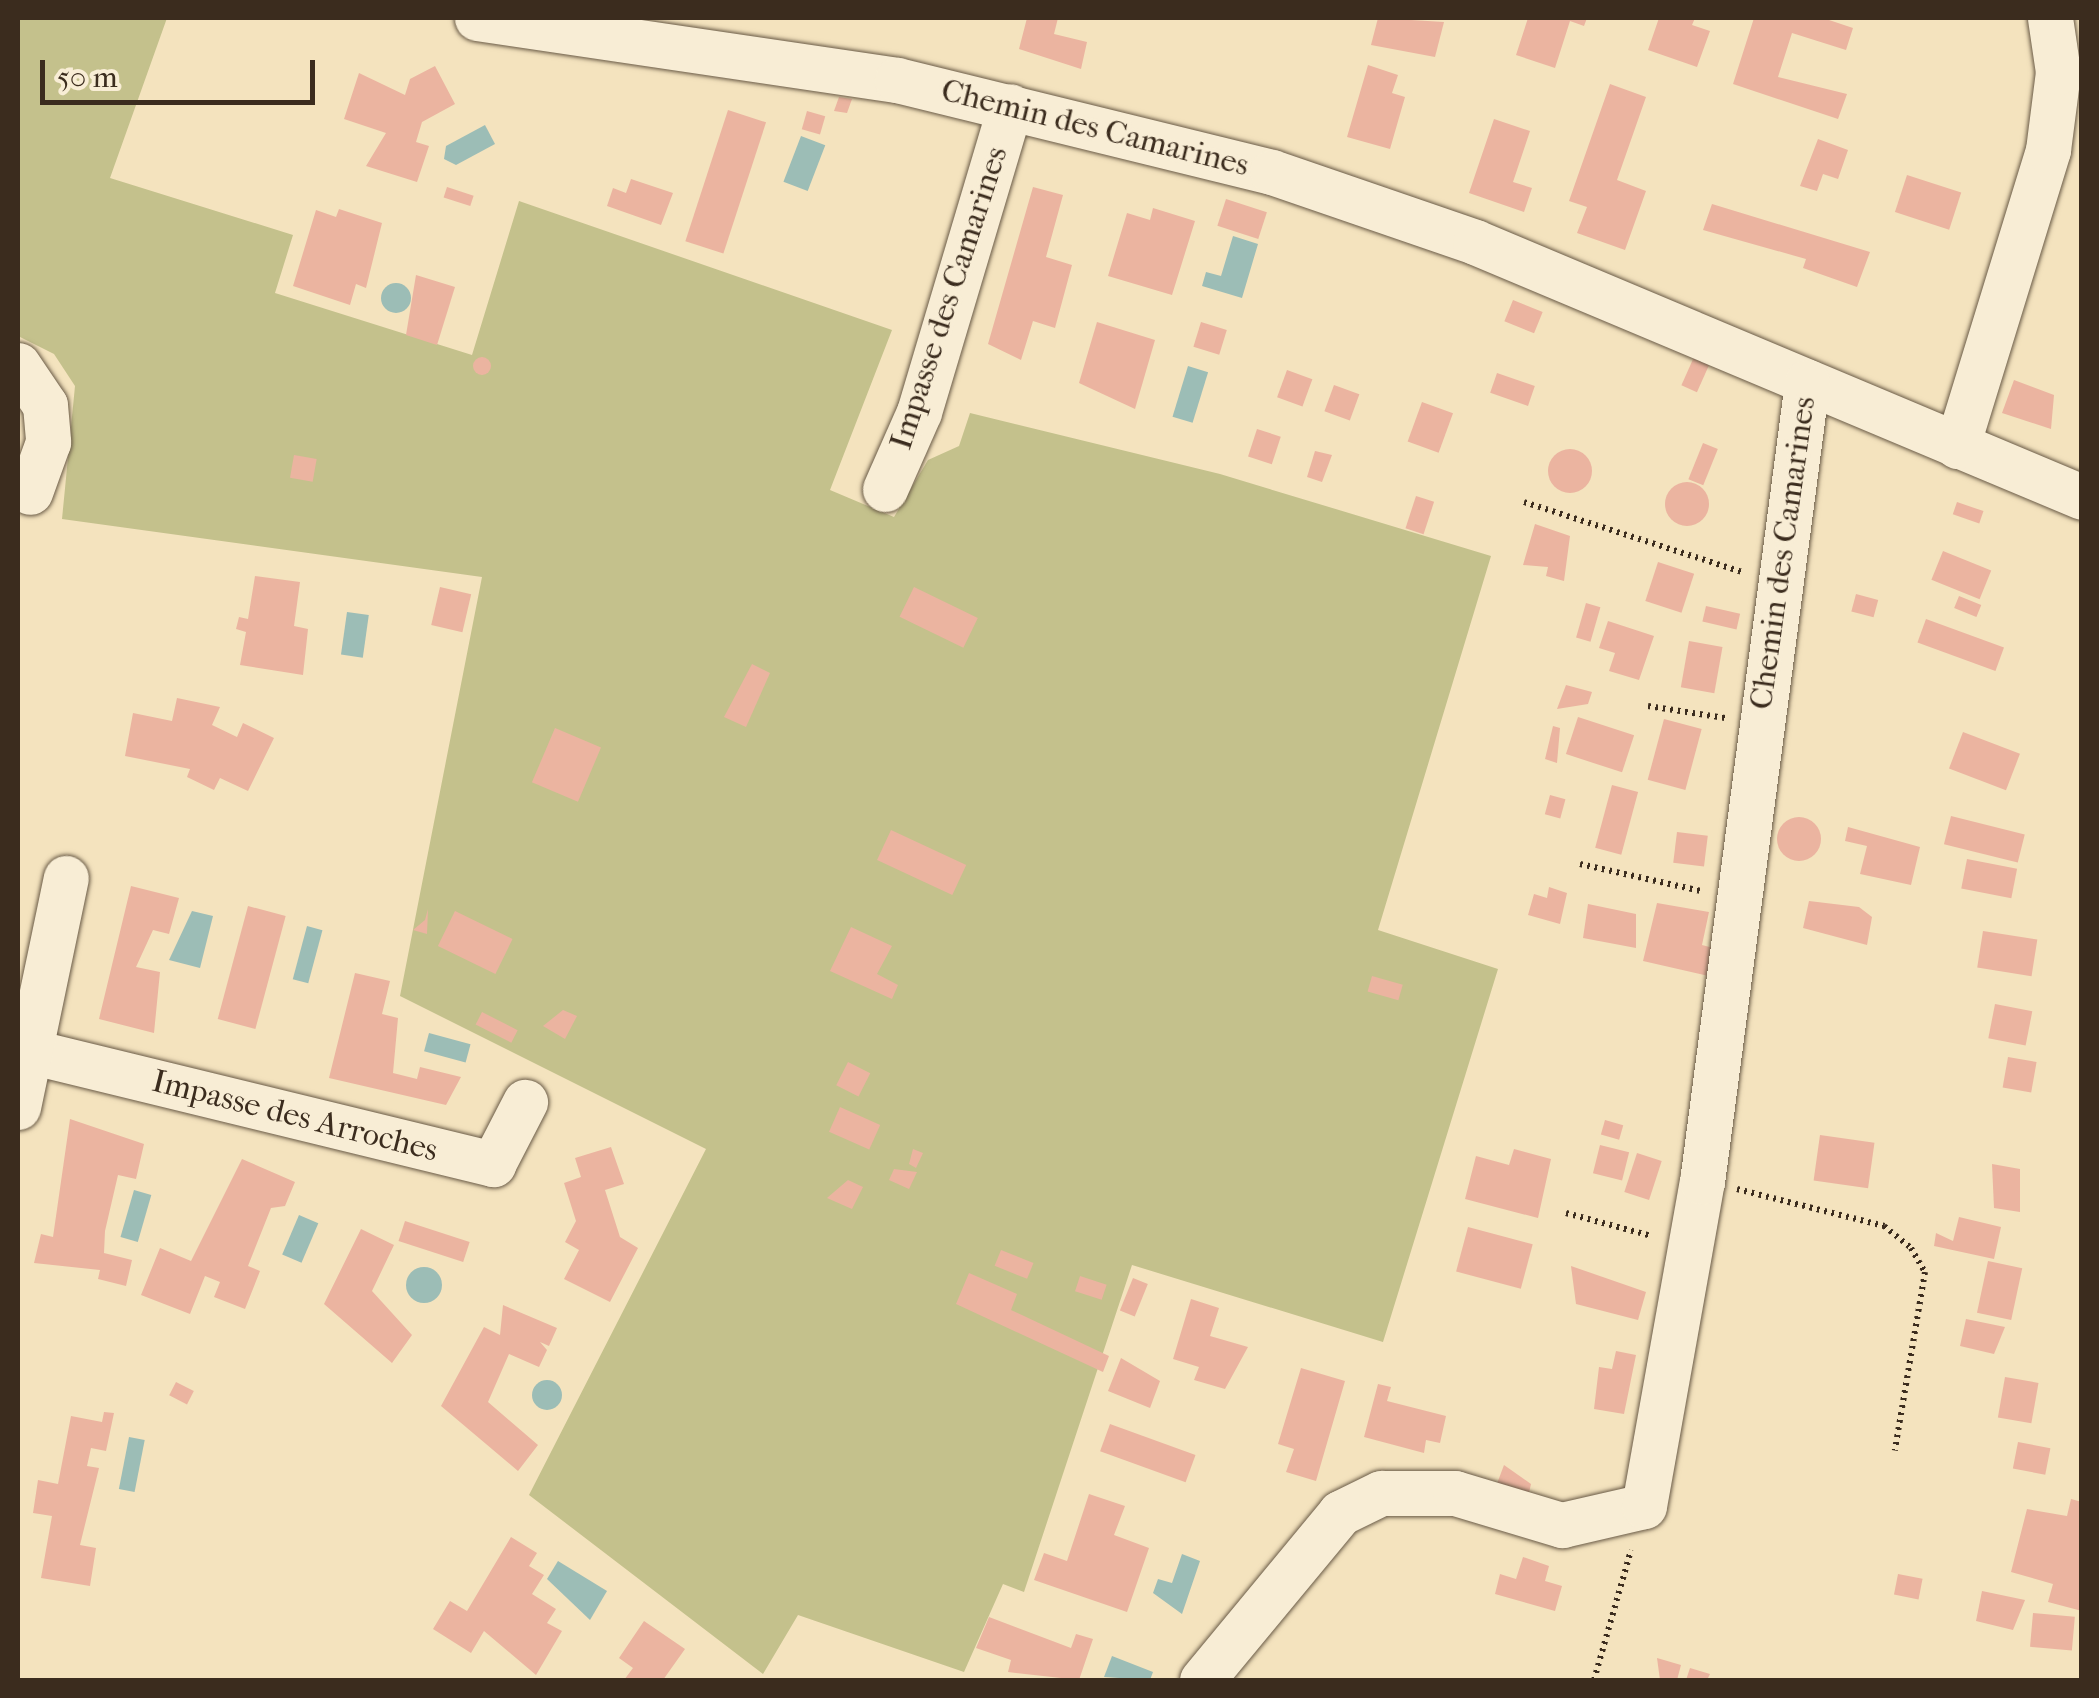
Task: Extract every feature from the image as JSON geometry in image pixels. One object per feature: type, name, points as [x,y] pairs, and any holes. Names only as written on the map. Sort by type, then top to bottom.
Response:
[{"type":"street","name":"Chemin des Camarines","points":[[478,18],[897,80],[1272,172],[1476,242],[1807,382],[1736,899],[1702,1182],[1644,1506]]},
{"type":"street","points":[[1957,446],[2048,150],[2058,72],[2050,18]]},
{"type":"street","name":"Impasse des Camarines","points":[[885,489],[920,412],[1010,106]]},
{"type":"street","points":[[18,365],[45,405],[48,442],[30,492]]},
{"type":"street","points":[[1807,382],[2082,497]]},
{"type":"street","points":[[18,1107],[66,878]]},
{"type":"street","name":"Impasse des Arroches","points":[[29,1052],[493,1164],[525,1102]]},
{"type":"street","points":[[1202,1680],[1340,1513],[1382,1493],[1455,1493],[1562,1525],[1644,1506]]},
{"type":"path","points":[[1524,502],[1780,584]]},
{"type":"path","points":[[1648,706],[1760,725]]},
{"type":"path","points":[[1580,864],[1736,899]]},
{"type":"path","points":[[1702,1182],[1884,1226],[1911,1248],[1925,1272],[1895,1450]]},
{"type":"path","points":[[1566,1213],[1692,1246]]},
{"type":"path","points":[[1594,1680],[1644,1506]]},
{"type":"shaded area","points":[[18,18],[167,18],[110,178],[293,235],[275,293],[472,355],[519,201],[892,330],[830,490],[894,517],[928,460],[959,446],[970,413],[1220,474],[1491,556],[1378,930],[1498,969],[1383,1342],[1132,1265],[1024,1592],[1003,1584],[964,1672],[798,1615],[763,1674],[529,1495],[706,1149],[400,996],[482,577],[62,519],[75,386],[54,354],[18,336]]},
{"type":"water","points":[[485,125],[495,144],[456,165],[444,159],[446,146]]},
{"type":"water","points":[[801,136],[825,145],[808,191],[783,182]]},
{"type":"water","points":[[1233,236],[1258,244],[1242,298],[1202,286],[1206,272],[1221,276]]},
{"type":"water","points":[[396,283],[407,287],[411,298],[407,309],[396,313],[385,309],[381,298],[385,287]]},
{"type":"water","points":[[1188,366],[1208,372],[1193,423],[1173,417]]},
{"type":"water","points":[[347,612],[369,615],[363,658],[341,655]]},
{"type":"water","points":[[192,911],[213,916],[200,968],[169,960]]},
{"type":"water","points":[[307,926],[322,930],[308,983],[293,979]]},
{"type":"water","points":[[429,1033],[471,1044],[466,1062],[424,1051]]},
{"type":"water","points":[[134,1190],[151,1195],[138,1242],[120,1237]]},
{"type":"water","points":[[299,1215],[318,1223],[302,1263],[282,1255]]},
{"type":"water","points":[[424,1267],[437,1272],[442,1285],[437,1298],[424,1303],[411,1298],[406,1285],[411,1272]]},
{"type":"water","points":[[547,1380],[558,1384],[562,1395],[558,1406],[547,1410],[536,1406],[532,1395],[536,1384]]},
{"type":"water","points":[[129,1437],[145,1440],[135,1492],[119,1489]]},
{"type":"water","points":[[1182,1554],[1200,1561],[1182,1614],[1153,1593],[1158,1579],[1172,1583]]},
{"type":"water","points":[[558,1561],[607,1591],[590,1620],[547,1579]]},
{"type":"water","points":[[1112,1656],[1153,1672],[1150,1680],[1104,1677]]},
{"type":"building","points":[[1027,18],[1058,18],[1054,34],[1087,42],[1081,69],[1019,49]]},
{"type":"building","points":[[1378,18],[1444,22],[1435,57],[1371,45]]},
{"type":"building","points":[[1528,18],[1587,18],[1584,26],[1570,21],[1555,68],[1516,55]]},
{"type":"building","points":[[1659,18],[1695,18],[1692,25],[1710,31],[1697,67],[1648,50]]},
{"type":"building","points":[[1754,18],[1823,18],[1853,28],[1846,50],[1792,33],[1778,77],[1847,94],[1838,119],[1733,84]]},
{"type":"building","points":[[1368,65],[1398,75],[1392,93],[1405,97],[1390,149],[1347,137]]},
{"type":"building","points":[[435,66],[455,104],[422,122],[416,142],[429,146],[417,182],[366,166],[386,133],[344,119],[359,73],[405,95],[410,79]]},
{"type":"building","points":[[1610,84],[1646,97],[1617,180],[1646,191],[1625,250],[1577,233],[1587,207],[1569,201]]},
{"type":"building","points":[[839,97],[852,99],[847,113],[834,111]]},
{"type":"building","points":[[728,110],[766,122],[723,254],[685,241]]},
{"type":"building","points":[[807,111],[825,116],[820,135],[802,129]]},
{"type":"building","points":[[1494,119],[1530,131],[1513,182],[1532,188],[1524,212],[1469,193]]},
{"type":"building","points":[[1818,139],[1848,150],[1838,179],[1823,174],[1817,191],[1800,186]]},
{"type":"building","points":[[1907,175],[1961,193],[1949,230],[1895,212]]},
{"type":"building","points":[[631,179],[673,193],[661,225],[607,206],[613,188],[626,193]]},
{"type":"building","points":[[447,187],[474,196],[470,206],[444,197]]},
{"type":"building","points":[[1033,187],[1063,195],[1046,257],[1072,265],[1055,328],[1033,321],[1021,360],[988,344]]},
{"type":"building","points":[[1226,199],[1267,212],[1258,239],[1217,226]]},
{"type":"building","points":[[1712,204],[1870,252],[1857,287],[1803,268],[1806,259],[1703,230]]},
{"type":"building","points":[[1153,208],[1195,221],[1172,295],[1108,276],[1127,213],[1150,220]]},
{"type":"building","points":[[339,209],[382,223],[366,288],[356,284],[350,305],[293,286],[316,210],[336,217]]},
{"type":"building","points":[[416,275],[455,287],[437,345],[406,335]]},
{"type":"building","points":[[1513,300],[1543,312],[1534,333],[1504,321]]},
{"type":"building","points":[[1097,322],[1155,340],[1135,409],[1079,383]]},
{"type":"building","points":[[1201,322],[1227,330],[1219,355],[1193,347]]},
{"type":"building","points":[[482,357],[489,359],[489,373],[482,375],[475,373],[473,366],[475,359]]},
{"type":"building","points":[[1694,357],[1710,364],[1697,392],[1681,385]]},
{"type":"building","points":[[1287,370],[1312,379],[1302,406],[1277,397]]},
{"type":"building","points":[[1497,373],[1535,386],[1528,406],[1490,393]]},
{"type":"building","points":[[2014,380],[2054,395],[2051,429],[2002,413]]},
{"type":"building","points":[[1334,385],[1359,394],[1350,421],[1324,411]]},
{"type":"building","points":[[1422,402],[1453,413],[1439,453],[1408,441]]},
{"type":"building","points":[[1257,429],[1281,437],[1272,464],[1248,457]]},
{"type":"building","points":[[1703,443],[1718,449],[1703,485],[1688,479]]},
{"type":"building","points":[[1570,449],[1586,455],[1592,471],[1586,487],[1570,493],[1554,487],[1548,471],[1554,455]]},
{"type":"building","points":[[1315,451],[1332,455],[1322,482],[1307,477]]},
{"type":"building","points":[[294,455],[317,459],[313,482],[290,478]]},
{"type":"building","points":[[1687,482],[1702,489],[1709,504],[1702,519],[1687,526],[1672,519],[1665,504],[1672,489]]},
{"type":"building","points":[[1416,496],[1434,502],[1424,534],[1405,528]]},
{"type":"building","points":[[1957,502],[1983,511],[1979,523],[1953,514]]},
{"type":"building","points":[[1535,524],[1570,536],[1564,581],[1546,576],[1548,567],[1523,565]]},
{"type":"building","points":[[1943,551],[1991,570],[1980,599],[1931,580]]},
{"type":"building","points":[[1658,562],[1694,574],[1681,613],[1645,601]]},
{"type":"building","points":[[255,576],[300,582],[294,626],[308,629],[303,675],[240,665],[246,632],[236,629],[239,617],[248,619]]},
{"type":"building","points":[[440,587],[471,594],[462,632],[431,625]]},
{"type":"building","points":[[914,587],[978,618],[963,648],[900,617]]},
{"type":"building","points":[[1856,594],[1878,600],[1874,617],[1851,611]]},
{"type":"building","points":[[1959,596],[1981,605],[1976,617],[1954,608]]},
{"type":"building","points":[[1586,603],[1600,607],[1590,642],[1576,638]]},
{"type":"building","points":[[1706,606],[1740,614],[1737,629],[1702,622]]},
{"type":"building","points":[[1926,619],[2004,647],[1995,671],[1917,642]]},
{"type":"building","points":[[1608,621],[1654,636],[1639,680],[1609,671],[1615,653],[1599,648]]},
{"type":"building","points":[[1689,641],[1722,647],[1714,693],[1681,687]]},
{"type":"building","points":[[752,664],[770,673],[746,727],[724,717]]},
{"type":"building","points":[[1566,685],[1592,692],[1588,704],[1557,709]]},
{"type":"building","points":[[177,698],[220,707],[212,725],[237,737],[243,723],[274,738],[248,791],[220,778],[214,790],[187,777],[190,769],[125,756],[133,713],[172,721]]},
{"type":"building","points":[[1578,717],[1634,735],[1622,772],[1566,754]]},
{"type":"building","points":[[1664,719],[1702,729],[1685,790],[1648,780]]},
{"type":"building","points":[[1553,726],[1560,728],[1557,763],[1545,759]]},
{"type":"building","points":[[555,728],[601,748],[578,802],[532,782]]},
{"type":"building","points":[[1963,732],[2020,754],[2006,790],[1949,768]]},
{"type":"building","points":[[1612,785],[1638,792],[1621,855],[1595,848]]},
{"type":"building","points":[[1550,795],[1565,799],[1560,818],[1545,814]]},
{"type":"building","points":[[1951,816],[2025,834],[2018,863],[1944,844]]},
{"type":"building","points":[[1799,817],[1815,823],[1821,839],[1815,855],[1799,861],[1783,855],[1777,839],[1783,823]]},
{"type":"building","points":[[1848,827],[1920,847],[1911,885],[1860,874],[1867,846],[1845,841]]},
{"type":"building","points":[[891,830],[966,865],[952,895],[877,860]]},
{"type":"building","points":[[1677,832],[1708,836],[1704,867],[1673,863]]},
{"type":"building","points":[[1967,859],[2017,869],[2011,898],[1961,888]]},
{"type":"building","points":[[131,886],[179,898],[169,934],[153,930],[136,967],[160,972],[154,1033],[99,1019]]},
{"type":"building","points":[[1549,887],[1567,893],[1560,924],[1528,915],[1534,894],[1547,898]]},
{"type":"building","points":[[1809,901],[1859,907],[1872,917],[1867,945],[1803,928]]},
{"type":"building","points":[[1657,903],[1709,912],[1702,945],[1717,949],[1713,977],[1643,961]]},
{"type":"building","points":[[1588,904],[1636,914],[1636,948],[1583,938]]},
{"type":"building","points":[[248,906],[286,916],[255,1029],[218,1019]]},
{"type":"building","points":[[428,909],[427,934],[413,930],[425,920]]},
{"type":"building","points":[[455,911],[513,939],[495,974],[438,946]]},
{"type":"building","points":[[851,927],[892,946],[877,974],[898,985],[892,999],[830,971]]},
{"type":"building","points":[[1983,931],[2037,940],[2032,976],[1977,968]]},
{"type":"building","points":[[355,973],[390,981],[382,1014],[398,1018],[393,1073],[417,1079],[420,1067],[461,1077],[446,1105],[329,1078]]},
{"type":"building","points":[[1372,976],[1403,985],[1398,1000],[1368,991]]},
{"type":"building","points":[[1995,1004],[2032,1011],[2026,1046],[1988,1038]]},
{"type":"building","points":[[563,1010],[577,1016],[565,1039],[543,1026]]},
{"type":"building","points":[[482,1012],[518,1030],[511,1043],[476,1024]]},
{"type":"building","points":[[2008,1057],[2037,1062],[2031,1093],[2003,1088]]},
{"type":"building","points":[[848,1062],[870,1073],[858,1097],[836,1085]]},
{"type":"building","points":[[840,1107],[880,1125],[869,1150],[829,1132]]},
{"type":"building","points":[[70,1119],[144,1144],[136,1179],[118,1175],[105,1231],[104,1253],[132,1260],[126,1286],[98,1279],[100,1270],[34,1263],[41,1234],[53,1237]]},
{"type":"building","points":[[1605,1120],[1623,1125],[1619,1140],[1601,1134]]},
{"type":"building","points":[[1820,1135],[1874,1143],[1868,1188],[1814,1181]]},
{"type":"building","points":[[1600,1145],[1629,1152],[1622,1180],[1593,1173]]},
{"type":"building","points":[[611,1147],[624,1184],[605,1190],[620,1237],[638,1248],[610,1302],[564,1279],[579,1250],[565,1242],[576,1221],[564,1183],[581,1177],[575,1158]]},
{"type":"building","points":[[913,1149],[923,1153],[916,1168],[909,1164]]},
{"type":"building","points":[[1514,1149],[1551,1159],[1538,1218],[1465,1199],[1476,1156],[1509,1165]]},
{"type":"building","points":[[1637,1153],[1662,1161],[1649,1200],[1624,1192]]},
{"type":"building","points":[[242,1159],[295,1182],[285,1206],[271,1208],[248,1266],[260,1271],[245,1309],[214,1297],[220,1282],[205,1276],[190,1314],[141,1295],[160,1248],[191,1261]]},
{"type":"building","points":[[1992,1164],[2020,1169],[2020,1212],[1994,1208]]},
{"type":"building","points":[[894,1169],[917,1172],[909,1189],[889,1180]]},
{"type":"building","points":[[848,1180],[863,1187],[852,1209],[827,1198]]},
{"type":"building","points":[[1959,1217],[2001,1227],[1994,1259],[1934,1246],[1936,1233],[1953,1241]]},
{"type":"building","points":[[405,1221],[470,1242],[463,1262],[399,1241]]},
{"type":"building","points":[[1468,1227],[1533,1244],[1521,1289],[1456,1271]]},
{"type":"building","points":[[361,1229],[394,1245],[372,1291],[412,1335],[392,1363],[324,1304]]},
{"type":"building","points":[[1001,1250],[1033,1263],[1027,1279],[995,1266]]},
{"type":"building","points":[[1988,1261],[2022,1268],[2011,1320],[1977,1313]]},
{"type":"building","points":[[1571,1266],[1646,1292],[1638,1320],[1576,1304]]},
{"type":"building","points":[[969,1273],[1017,1294],[1011,1310],[1109,1356],[1103,1372],[956,1304]]},
{"type":"building","points":[[1080,1276],[1107,1285],[1102,1300],[1075,1291]]},
{"type":"building","points":[[1133,1278],[1148,1284],[1135,1316],[1120,1310]]},
{"type":"building","points":[[1191,1299],[1219,1308],[1210,1336],[1248,1347],[1225,1389],[1194,1380],[1199,1367],[1173,1359]]},
{"type":"building","points":[[503,1305],[557,1328],[549,1346],[540,1342],[547,1350],[539,1367],[509,1354],[488,1402],[538,1445],[518,1471],[441,1406],[484,1327],[500,1335]]},
{"type":"building","points":[[1966,1319],[2005,1327],[1994,1354],[1960,1346]]},
{"type":"building","points":[[1616,1351],[1636,1355],[1624,1414],[1594,1409],[1599,1367],[1612,1369]]},
{"type":"building","points":[[1121,1358],[1160,1381],[1150,1408],[1108,1391]]},
{"type":"building","points":[[1301,1368],[1345,1381],[1316,1481],[1286,1472],[1294,1449],[1278,1444]]},
{"type":"building","points":[[2005,1377],[2038,1383],[2031,1423],[1998,1417]]},
{"type":"building","points":[[176,1382],[194,1391],[187,1404],[169,1395]]},
{"type":"building","points":[[1378,1384],[1391,1387],[1387,1401],[1446,1416],[1440,1443],[1426,1440],[1424,1453],[1364,1437]]},
{"type":"building","points":[[104,1412],[114,1413],[106,1451],[91,1448],[87,1466],[99,1468],[80,1545],[96,1548],[90,1586],[41,1578],[52,1516],[33,1513],[38,1480],[58,1484],[71,1416],[102,1422]]},
{"type":"building","points":[[1110,1424],[1196,1455],[1186,1482],[1100,1451]]},
{"type":"building","points":[[2018,1442],[2050,1448],[2045,1475],[2013,1469]]},
{"type":"building","points":[[1504,1465],[1531,1484],[1528,1497],[1495,1489]]},
{"type":"building","points":[[1089,1494],[1125,1506],[1114,1535],[1149,1548],[1127,1612],[1034,1580],[1044,1553],[1067,1561]]},
{"type":"building","points":[[2071,1499],[2082,1502],[2082,1611],[2048,1602],[2053,1584],[2011,1572],[2027,1509],[2067,1516]]},
{"type":"building","points":[[511,1537],[537,1553],[529,1566],[544,1575],[532,1594],[556,1609],[547,1623],[562,1631],[536,1675],[484,1631],[471,1653],[433,1629],[450,1601],[467,1611]]},
{"type":"building","points":[[1523,1557],[1549,1566],[1545,1581],[1562,1586],[1555,1611],[1495,1594],[1500,1574],[1516,1579]]},
{"type":"building","points":[[1898,1574],[1923,1579],[1919,1599],[1894,1595]]},
{"type":"building","points":[[1982,1591],[2025,1600],[2013,1630],[1976,1621]]},
{"type":"building","points":[[2033,1613],[2075,1617],[2072,1651],[2030,1647]]},
{"type":"building","points":[[989,1617],[1071,1648],[1076,1634],[1093,1639],[1079,1680],[1008,1672],[1011,1660],[976,1648]]},
{"type":"building","points":[[644,1621],[685,1649],[663,1680],[624,1680],[633,1668],[619,1658]]},
{"type":"building","points":[[1657,1658],[1681,1665],[1677,1680],[1660,1680]]},
{"type":"building","points":[[1690,1668],[1710,1674],[1707,1680],[1686,1680]]}]
